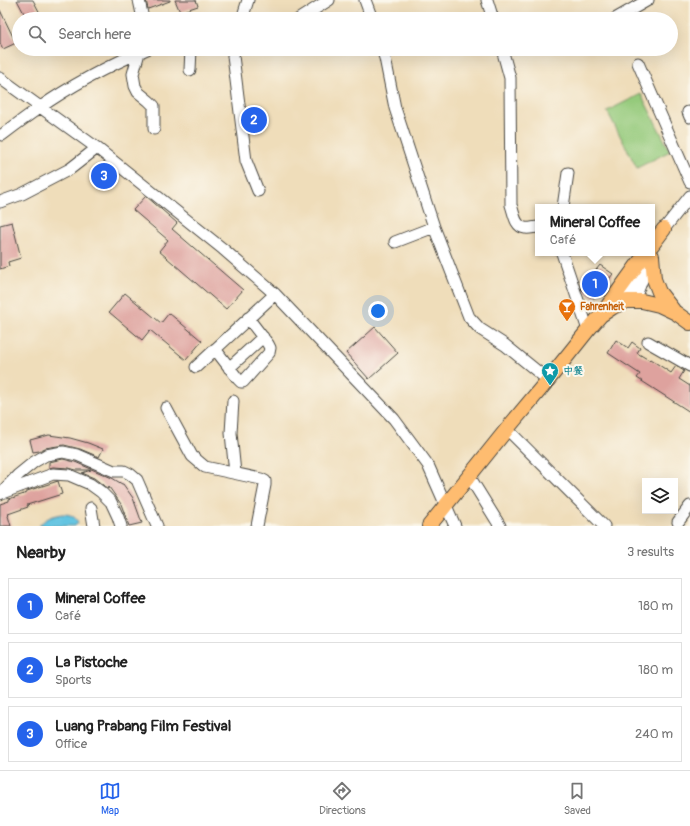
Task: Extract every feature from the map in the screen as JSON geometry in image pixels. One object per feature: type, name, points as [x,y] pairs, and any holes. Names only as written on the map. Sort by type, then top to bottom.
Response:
[{"type":"main road","points":[[655,243],[664,229]]},
{"type":"main road","points":[[429,526],[506,429],[601,315],[646,256]]},
{"type":"main road","points":[[651,256],[654,279],[659,292],[676,313]]},
{"type":"main road","points":[[601,315],[613,307],[631,301],[649,302],[676,313],[690,323]]},
{"type":"street","points":[[139,0],[141,12]]},
{"type":"street","points":[[244,12],[248,0]]},
{"type":"street","points":[[310,12],[328,0]]},
{"type":"street","points":[[365,0],[369,12]]},
{"type":"street","points":[[488,0],[491,12]]},
{"type":"street","points":[[627,12],[648,0]]},
{"type":"street","points":[[2,135],[39,108],[86,80],[133,56]]},
{"type":"street","points":[[141,56],[133,74],[135,86],[138,92],[154,106],[154,129]]},
{"type":"street","points":[[190,70],[191,56]]},
{"type":"street","points":[[233,56],[246,161],[258,192]]},
{"type":"street","points":[[384,56],[394,108],[434,226],[469,317],[480,329],[505,345],[548,380]]},
{"type":"street","points":[[504,56],[510,78],[511,205],[517,223],[521,227],[526,229],[535,228]]},
{"type":"street","points":[[638,63],[690,182]]},
{"type":"street","points":[[0,78],[39,108],[97,148],[223,249],[275,294],[394,419],[428,465],[455,526]]},
{"type":"street","points":[[0,202],[22,194],[70,169],[97,148]]},
{"type":"street","points":[[563,204],[568,173]]},
{"type":"street","points":[[664,229],[690,196]]},
{"type":"street","points":[[395,242],[434,226]]},
{"type":"street","points":[[563,256],[588,330]]},
{"type":"street","points":[[631,301],[637,293],[648,256]]},
{"type":"street","points":[[196,367],[275,294]]},
{"type":"street","points":[[215,349],[238,379],[243,382],[269,353],[270,348],[248,318]]},
{"type":"street","points":[[229,368],[263,337]]},
{"type":"street","points":[[648,342],[690,366]]},
{"type":"street","points":[[233,401],[231,433],[234,473]]},
{"type":"street","points":[[166,408],[192,456],[205,467],[265,481],[258,526]]},
{"type":"street","points":[[506,429],[604,526]]},
{"type":"street","points":[[0,494],[18,475],[34,462],[46,455],[63,452],[77,455],[114,471],[124,471],[130,474],[137,480],[157,526]]},
{"type":"street","points":[[0,494],[54,474],[68,475],[90,484],[101,492],[111,502],[121,526]]},
{"type":"street","points":[[469,476],[500,526]]},
{"type":"street","points":[[678,522],[690,506]]},
{"type":"street","points":[[91,508],[94,526]]},
{"type":"green space","points":[[641,94],[670,151],[637,168],[607,111]]},
{"type":"water","points":[[62,514],[71,515],[78,522],[75,526],[39,526],[49,518]]},
{"type":"building","points":[[17,0],[33,0],[39,12],[23,12]]},
{"type":"building","points":[[146,0],[170,0],[170,1],[148,9]]},
{"type":"building","points":[[175,0],[196,0],[198,6],[180,12]]},
{"type":"building","points":[[0,10],[12,35],[12,45],[3,49],[0,43]]},
{"type":"building","points":[[146,196],[177,223],[172,229],[243,290],[226,309],[159,251],[168,240],[133,210]]},
{"type":"building","points":[[12,222],[21,258],[8,262],[9,266],[0,269],[0,225]]},
{"type":"building","points":[[600,265],[613,274],[594,298],[581,289]]},
{"type":"building","points":[[125,293],[161,323],[169,313],[202,341],[186,360],[150,330],[142,340],[109,312]]},
{"type":"building","points":[[375,327],[398,353],[369,379],[346,353]]},
{"type":"building","points":[[616,340],[628,348],[632,342],[640,348],[637,353],[649,360],[650,359],[671,373],[676,366],[684,371],[679,379],[690,386],[690,412],[637,378],[640,374],[608,353]]},
{"type":"building","points":[[49,435],[70,438],[103,449],[99,457],[80,449],[64,445],[45,448],[33,452],[30,440]]},
{"type":"building","points":[[63,459],[75,462],[123,484],[133,498],[142,523],[129,526],[121,504],[109,487],[108,489],[94,478],[82,473],[91,470],[49,468],[49,462]]},
{"type":"building","points":[[58,481],[62,494],[27,505],[28,507],[8,514],[11,526],[0,526],[0,504],[9,501],[9,499],[27,493],[27,491]]},
{"type":"place","name":"La Pistoche","points":[[254,120]]},
{"type":"place","name":"Luang Prabang Film Festival","points":[[104,176]]},
{"type":"place","name":"Mineral Coffee","points":[[595,284]]},
{"type":"place","name":"Fahrenheit","points":[[567,322]]},
{"type":"place","name":"中餐","points":[[550,386]]}]
